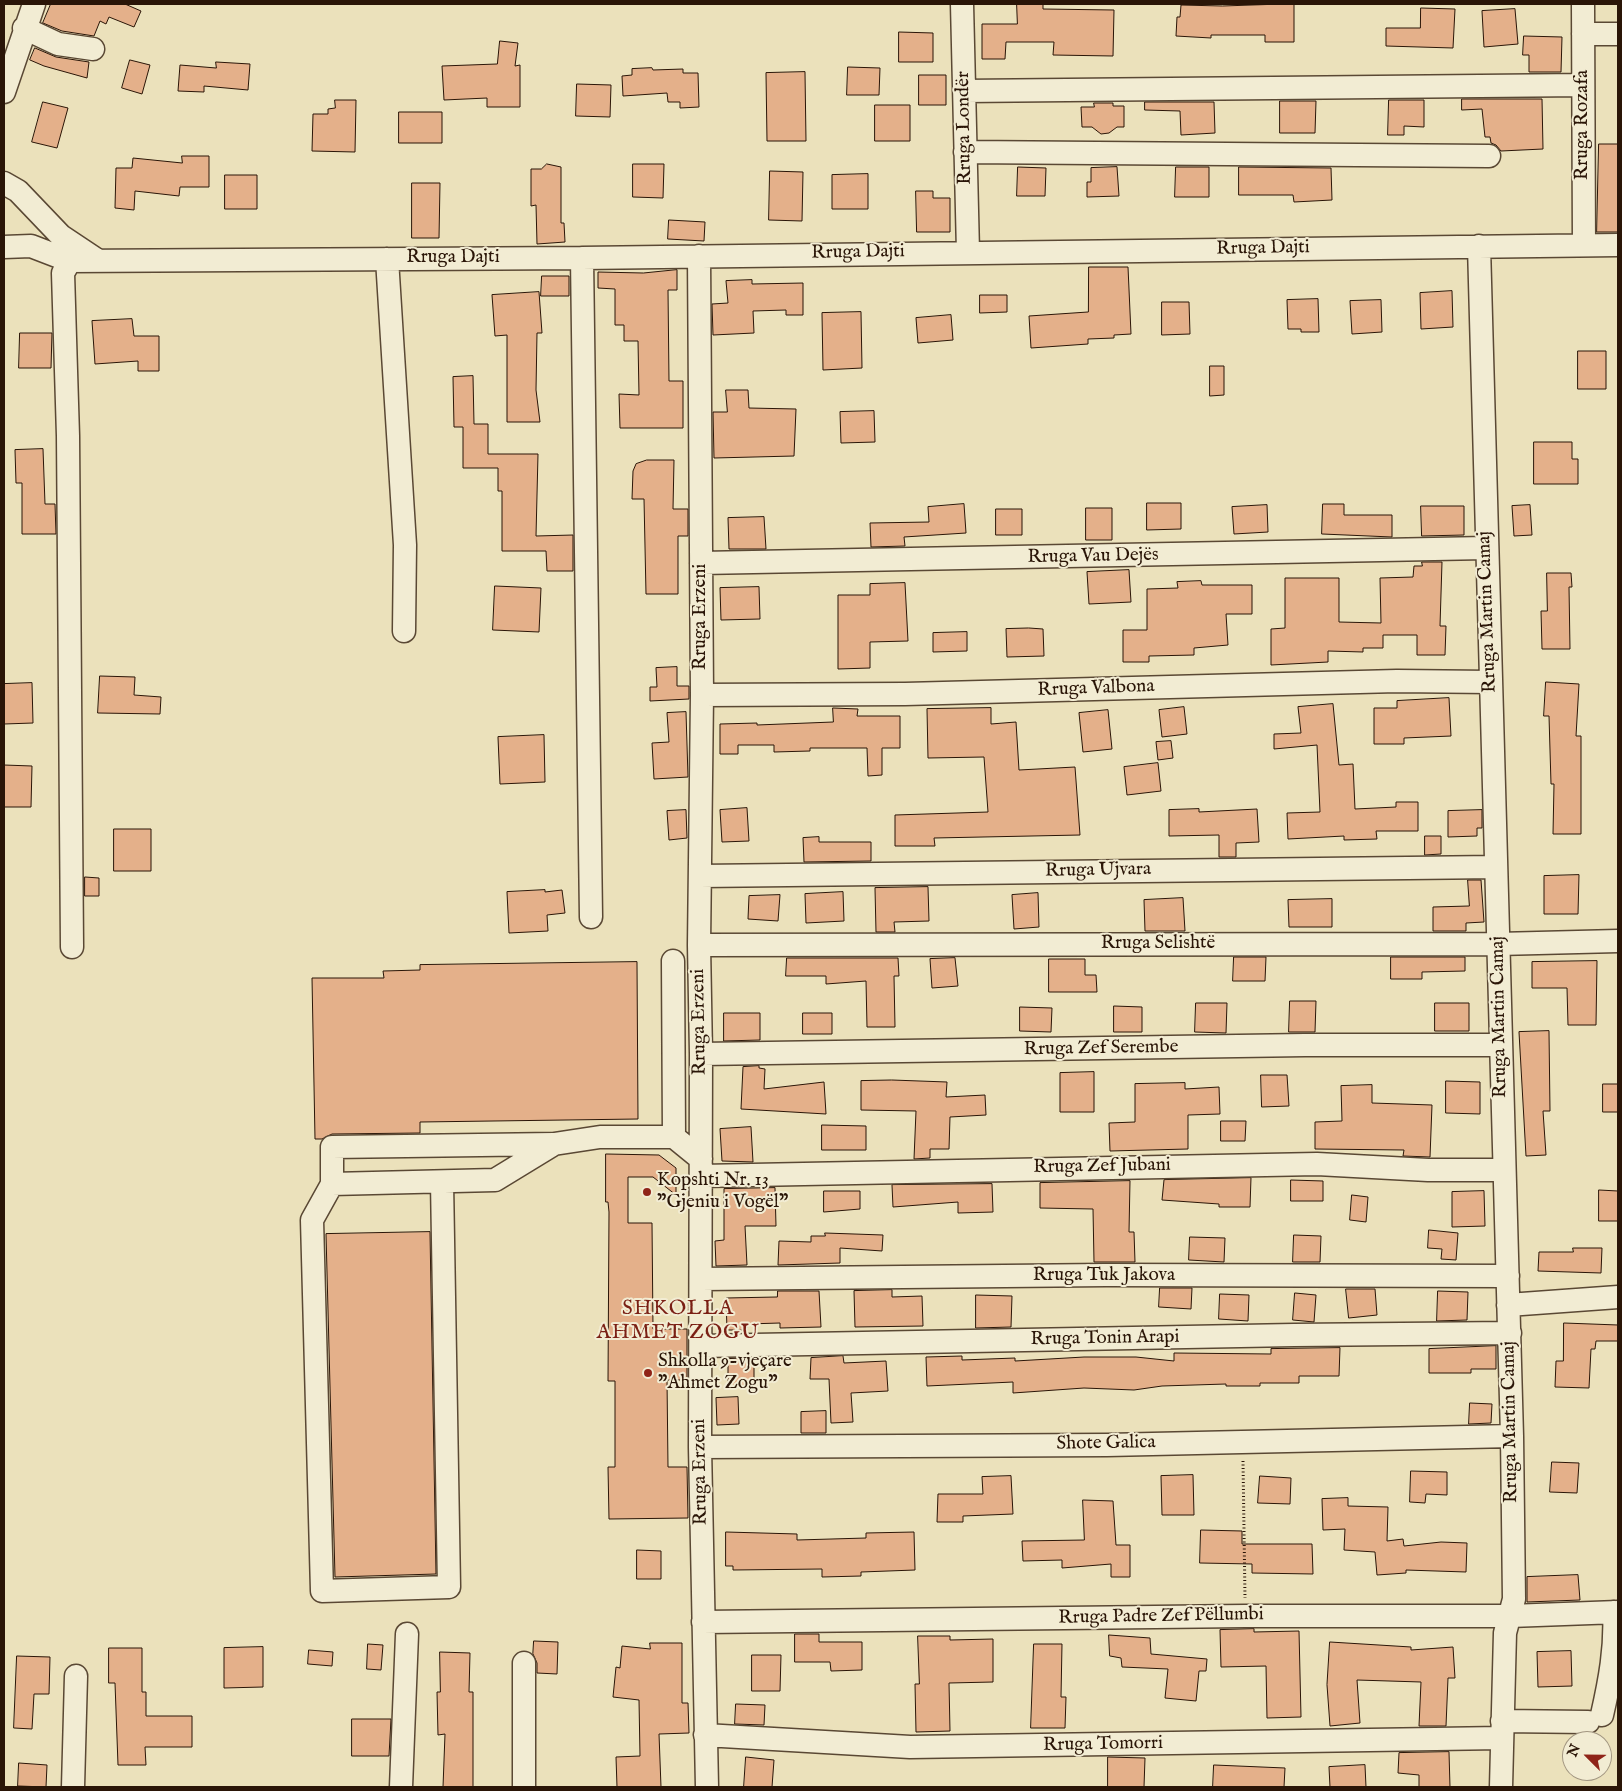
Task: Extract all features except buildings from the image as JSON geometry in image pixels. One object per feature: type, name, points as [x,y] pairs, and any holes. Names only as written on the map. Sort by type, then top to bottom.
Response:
[{"type":"street","points":[[4,92],[24,28],[34,4]]},
{"type":"street","name":"Rruga Londër","points":[[962,4],[968,252]]},
{"type":"street","name":"Rruga Rozafa","points":[[1583,4],[1584,245]]},
{"type":"street","points":[[24,28],[58,44],[94,48]]},
{"type":"street","points":[[1583,34],[1618,34]]},
{"type":"street","points":[[964,91],[1583,85]]},
{"type":"street","points":[[965,152],[1489,156]]},
{"type":"street","points":[[5,247],[16,241],[23,233],[28,211],[10,185]]},
{"type":"street","points":[[10,185],[61,236],[97,260]]},
{"type":"street","name":"Rruga Dajti","points":[[70,261],[582,258],[1618,245]]},
{"type":"street","points":[[5,247],[31,246],[70,261],[63,274],[68,436],[72,947]]},
{"type":"street","name":"Rruga Martin Camaj","points":[[1479,246],[1512,1436],[1514,1599],[1505,1633],[1501,1787]]},
{"type":"street","name":"Rruga Erzeni","points":[[699,256],[702,695],[699,945],[701,1054],[700,1448],[707,1787]]},
{"type":"street","points":[[582,258],[592,917]]},
{"type":"street","points":[[387,259],[405,545],[404,631]]},
{"type":"street","name":"Rruga Vau Dejës","points":[[701,562],[1095,557],[1486,548]]},
{"type":"street","name":"Rruga Valbona","points":[[702,695],[944,693],[1378,682],[1491,682]]},
{"type":"street","name":"Rruga Ujvara","points":[[700,876],[1496,867]]},
{"type":"street","name":"Rruga Selishtë","points":[[699,945],[1498,944],[1618,941]]},
{"type":"street","points":[[673,961],[674,1137],[701,1168]]},
{"type":"street","name":"Rruga Zef Serembe","points":[[701,1054],[1305,1045],[1500,1045]]},
{"type":"street","points":[[442,1182],[449,1587],[322,1591],[312,1220],[332,1184],[332,1147],[554,1144],[600,1137],[674,1137]]},
{"type":"street","points":[[332,1184],[495,1180],[554,1144]]},
{"type":"street","name":"Rruga Zef Jubani","points":[[701,1168],[1317,1164],[1428,1170],[1504,1170]]},
{"type":"street","name":"Rruga Tuk Jakova","points":[[701,1279],[1106,1275],[1508,1276]]},
{"type":"street","points":[[1508,1305],[1618,1297]]},
{"type":"street","name":"Rruga Tonin Arapi","points":[[701,1346],[1510,1333]]},
{"type":"street","name":"Shote Galica","points":[[700,1448],[1243,1442],[1512,1436]]},
{"type":"street","name":"Rruga Padre Zef Pëllumbi","points":[[703,1622],[1245,1616],[1510,1616],[1616,1612]]},
{"type":"street","name":"Rruga Tomorri","points":[[705,1736],[910,1747],[1502,1730],[1595,1719],[1610,1683],[1616,1612]]},
{"type":"street","points":[[401,1787],[407,1634]]},
{"type":"street","points":[[524,1663],[524,1787]]},
{"type":"street","points":[[73,1787],[76,1676]]},
{"type":"path","points":[[1243,1442],[1245,1616]]},
{"type":"place","name":"Kopshti Nr. 13 \"Gjeniu i Vogël\"","points":[[647,1192]]},
{"type":"place","name":"Shkolla 9-vjeçare \"Ahmet Zogu\"","points":[[648,1373]]},
{"type":"district","name":"SHKOLLA AHMET ZOGU","points":[[678,1322]]}]
